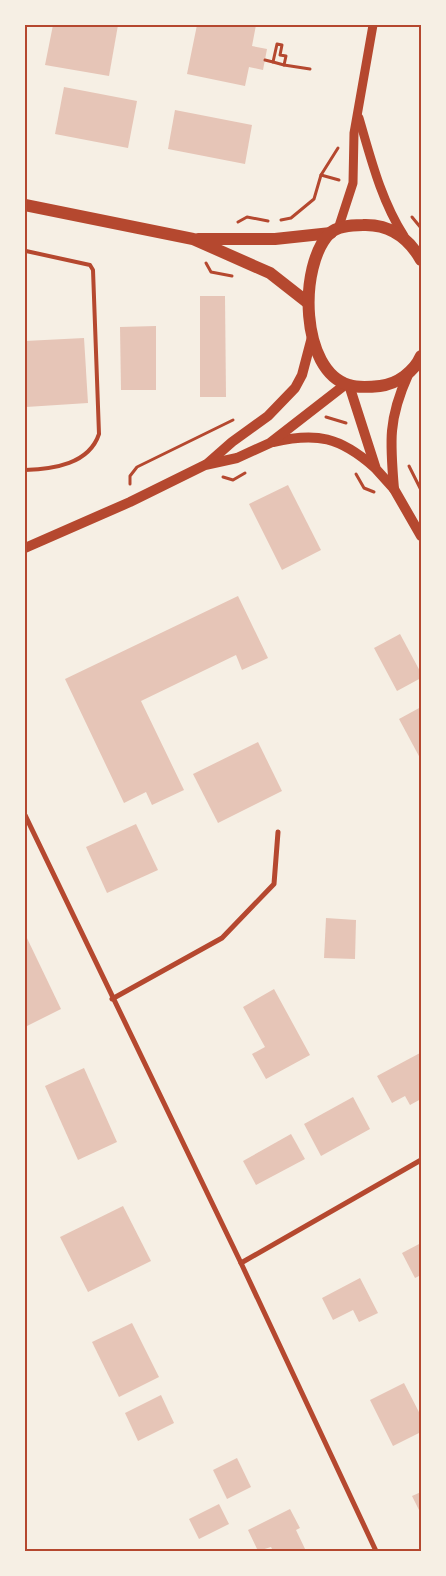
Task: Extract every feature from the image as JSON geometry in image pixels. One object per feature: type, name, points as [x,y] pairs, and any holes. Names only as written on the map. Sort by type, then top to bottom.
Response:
[{"type":"main road","points":[[25,205],[192,239],[275,239],[370,224],[386,227],[404,236],[421,260]]},
{"type":"main road","points":[[334,231],[318,251],[310,276],[308,302],[312,337],[327,368],[348,384],[376,469]]},
{"type":"main road","points":[[192,239],[270,273],[308,302]]},
{"type":"main road","points":[[205,466],[232,442],[268,416],[294,388],[302,374],[312,337]]},
{"type":"main road","points":[[394,489],[391,428],[399,395],[408,375],[420,361]]},
{"type":"main road","points":[[270,443],[348,384],[386,385],[408,375]]},
{"type":"main road","points":[[25,548],[130,502],[205,466],[237,458],[270,443],[295,437],[319,437],[336,441],[349,448],[376,469],[394,489],[421,536]]},
{"type":"street","points":[[334,231],[353,183],[354,133],[373,25]]},
{"type":"street","points":[[358,115],[377,180],[394,220],[404,236]]},
{"type":"street","points":[[25,815],[112,999],[241,1263],[376,1551]]},
{"type":"street","points":[[112,999],[222,938],[274,884],[278,832]]},
{"type":"street","points":[[241,1263],[421,1160]]},
{"type":"lane","points":[[25,470],[60,466],[85,456],[95,447],[99,434],[93,270],[90,265],[26,250]]},
{"type":"path","points":[[273,62],[277,44],[282,45],[280,55],[286,56],[284,65]]},
{"type":"path","points":[[265,60],[310,69]]},
{"type":"path","points":[[247,217],[274,222],[290,218],[314,199],[321,175],[337,149],[354,133]]},
{"type":"path","points":[[321,175],[344,182]]},
{"type":"path","points":[[211,272],[238,277]]},
{"type":"path","points":[[320,413],[331,420],[352,423]]},
{"type":"path","points":[[130,502],[130,476],[137,467],[238,418]]},
{"type":"path","points":[[350,468],[364,488]]},
{"type":"path","points":[[233,480],[251,470]]},
{"type":"building","points":[[53,25],[118,25],[109,76],[45,65]]},
{"type":"building","points":[[197,25],[256,25],[252,46],[267,49],[263,70],[249,67],[245,86],[187,74]]},
{"type":"building","points":[[64,87],[137,101],[128,148],[55,134]]},
{"type":"building","points":[[175,110],[252,125],[245,164],[168,149]]},
{"type":"building","points":[[200,296],[225,296],[226,397],[200,397]]},
{"type":"building","points":[[156,326],[156,390],[121,390],[120,327]]},
{"type":"building","points":[[84,338],[88,403],[26,407],[25,341]]},
{"type":"building","points":[[288,485],[321,550],[282,570],[249,504]]},
{"type":"building","points":[[238,596],[268,658],[242,670],[236,655],[141,701],[184,790],[152,805],[146,792],[124,803],[65,679]]},
{"type":"building","points":[[400,634],[421,673],[421,678],[397,691],[374,648]]},
{"type":"building","points":[[421,707],[421,757],[420,758],[399,719]]},
{"type":"building","points":[[258,742],[282,791],[218,823],[193,774]]},
{"type":"building","points":[[136,824],[158,870],[107,893],[86,847]]},
{"type":"building","points":[[326,918],[356,920],[355,959],[324,958]]},
{"type":"building","points":[[25,934],[61,1009],[25,1027]]},
{"type":"building","points":[[274,989],[310,1055],[266,1079],[252,1054],[265,1047],[243,1007]]},
{"type":"building","points":[[420,1053],[421,1099],[410,1105],[405,1096],[392,1103],[377,1076]]},
{"type":"building","points":[[84,1068],[117,1142],[78,1160],[45,1086]]},
{"type":"building","points":[[353,1097],[370,1129],[321,1156],[304,1124]]},
{"type":"building","points":[[291,1134],[305,1159],[256,1185],[243,1161]]},
{"type":"building","points":[[123,1206],[151,1261],[88,1292],[60,1237]]},
{"type":"building","points":[[421,1243],[421,1275],[415,1278],[402,1253]]},
{"type":"building","points":[[360,1278],[378,1313],[359,1322],[353,1310],[333,1320],[322,1298]]},
{"type":"building","points":[[132,1323],[159,1377],[119,1397],[92,1342]]},
{"type":"building","points":[[404,1383],[421,1416],[421,1432],[393,1446],[370,1400]]},
{"type":"building","points":[[161,1395],[174,1423],[138,1441],[125,1413]]},
{"type":"building","points":[[237,1458],[251,1487],[227,1499],[213,1470]]},
{"type":"building","points":[[421,1492],[421,1514],[412,1496]]},
{"type":"building","points":[[219,1504],[229,1524],[199,1539],[189,1519]]},
{"type":"building","points":[[290,1509],[300,1528],[296,1530],[306,1551],[273,1551],[271,1547],[258,1551],[248,1530]]}]
